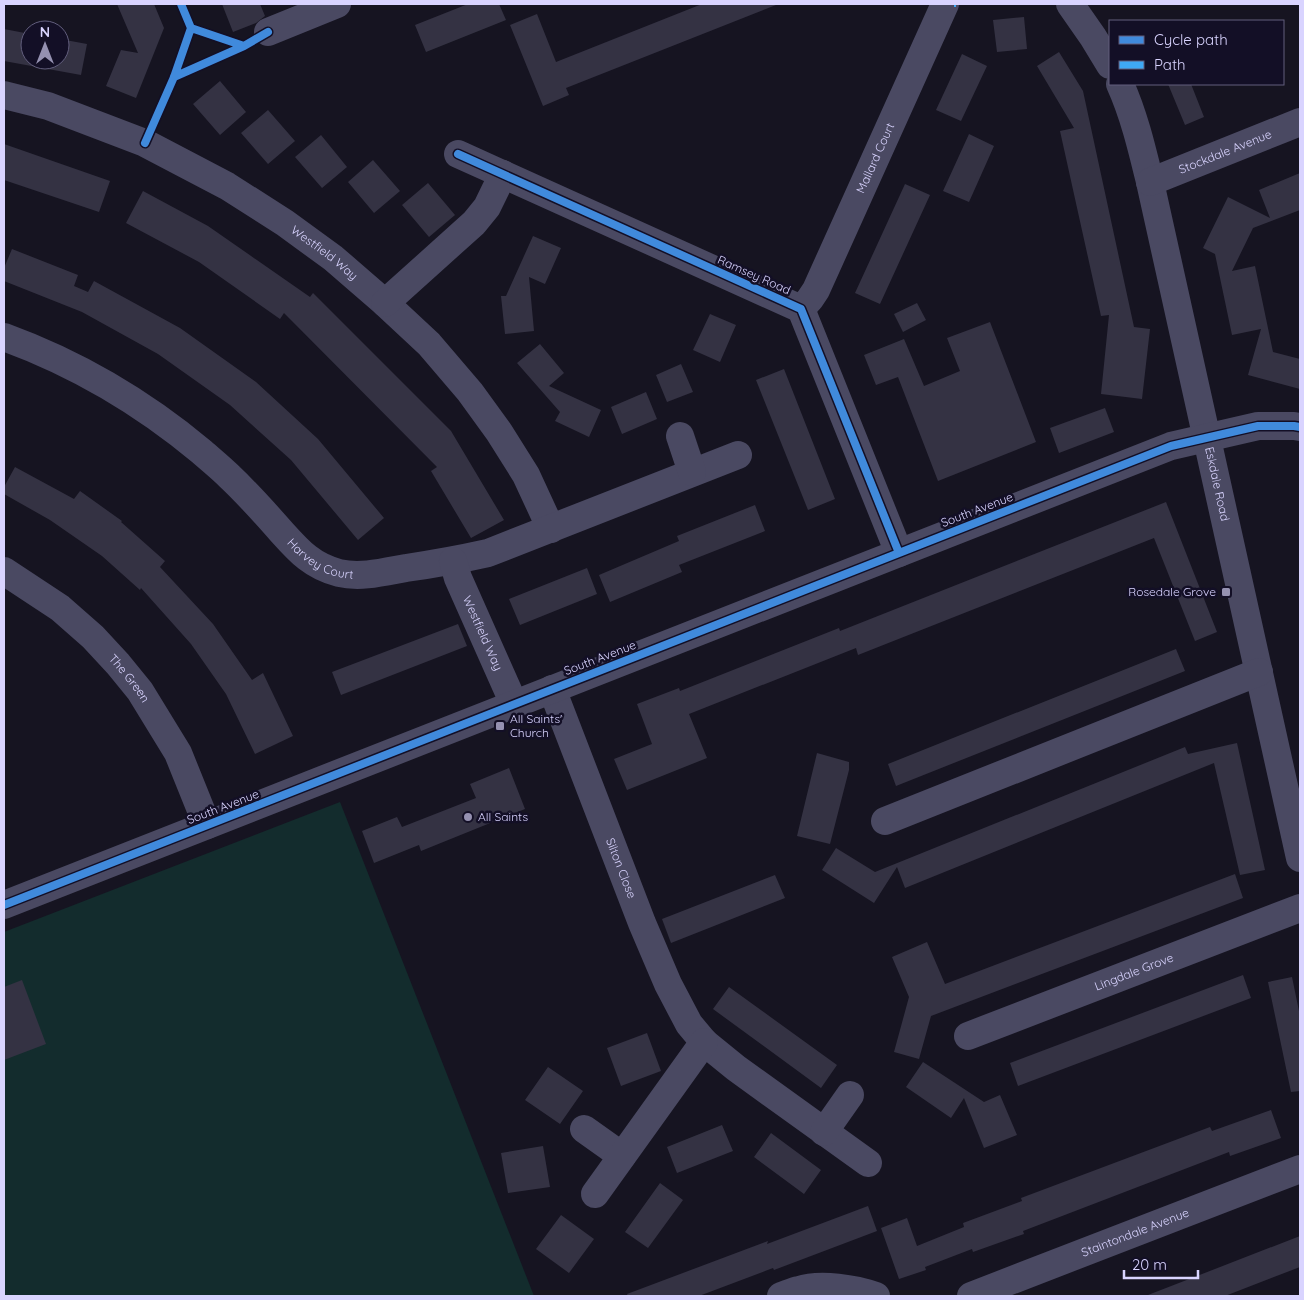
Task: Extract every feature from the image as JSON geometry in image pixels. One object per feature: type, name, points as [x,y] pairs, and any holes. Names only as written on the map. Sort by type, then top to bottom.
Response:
[{"type":"street","points":[[268,32],[308,9],[337,4]]},
{"type":"street","name":"Mallard Court","points":[[801,309],[816,290],[945,4]]},
{"type":"street","points":[[1070,4],[1109,63]]},
{"type":"street","name":"Eskdale Road","points":[[1120,85],[1140,140],[1150,182],[1300,858]]},
{"type":"street","name":"Westfield Way","points":[[4,95],[48,106],[145,143],[226,186],[285,223],[333,258],[429,344],[470,392],[499,432],[526,475],[551,529]]},
{"type":"street","name":"Stockdale Avenue","points":[[1150,182],[1300,122]]},
{"type":"street","name":"Ramsey Road","points":[[458,154],[801,309],[899,553]]},
{"type":"street","points":[[385,303],[474,223],[487,207],[503,174]]},
{"type":"street","name":"Harvey Court","points":[[4,337],[50,356],[104,382],[139,404],[170,426],[230,477],[298,550],[315,564],[339,573],[363,576],[453,561],[488,553],[738,455]]},
{"type":"street","name":"South Avenue","points":[[4,905],[1171,446],[1258,426],[1300,427]]},
{"type":"street","points":[[680,436],[692,472]]},
{"type":"street","name":"Westfield Way","points":[[453,561],[458,578],[514,704]]},
{"type":"street","name":"The Green","points":[[4,571],[60,608],[93,637],[140,691],[178,752],[207,825]]},
{"type":"street","points":[[885,821],[1259,672]]},
{"type":"street","name":"Silton Close","points":[[552,689],[642,923],[668,984],[689,1024],[704,1042],[736,1068],[868,1163]]},
{"type":"street","name":"Lingdale Grove","points":[[968,1036],[1300,908]]},
{"type":"street","points":[[595,1194],[704,1042]]},
{"type":"street","points":[[824,1132],[850,1095]]},
{"type":"street","points":[[584,1129],[622,1156]]},
{"type":"street","name":"Staintondale Avenue","points":[[971,1296],[1300,1170]]},
{"type":"street","points":[[781,1296],[801,1289],[823,1287],[845,1288],[876,1296]]},
{"type":"green space","points":[[340,802],[534,1296],[4,1296],[4,932]]},
{"type":"building","points":[[117,4],[154,4],[164,28],[136,98],[106,86],[121,50],[138,53]]},
{"type":"building","points":[[222,4],[260,4],[265,16],[256,23],[233,32]]},
{"type":"building","points":[[468,4],[499,4],[506,20],[426,52],[415,25]]},
{"type":"building","points":[[702,4],[776,5],[566,88],[569,95],[543,106],[510,25],[537,14],[556,62]]},
{"type":"building","points":[[1024,17],[1027,49],[997,52],[993,20]]},
{"type":"building","points":[[4,29],[20,32],[20,64],[4,61]]},
{"type":"building","points":[[70,41],[87,44],[81,75],[54,70],[70,70]]},
{"type":"building","points":[[1059,52],[1083,91],[1134,327],[1150,329],[1142,399],[1101,394],[1109,315],[1101,316],[1060,131],[1074,128],[1037,66]]},
{"type":"building","points":[[962,54],[987,66],[961,121],[936,110]]},
{"type":"building","points":[[220,81],[246,112],[220,135],[193,104]]},
{"type":"building","points":[[1168,85],[1191,85],[1204,117],[1185,125]]},
{"type":"building","points":[[268,110],[295,141],[268,164],[241,133]]},
{"type":"building","points":[[969,134],[994,146],[969,202],[943,191]]},
{"type":"building","points":[[321,135],[347,167],[322,188],[295,157]]},
{"type":"building","points":[[4,144],[110,181],[99,212],[4,180]]},
{"type":"building","points":[[373,160],[400,191],[374,213],[348,182]]},
{"type":"building","points":[[1300,173],[1300,210],[1253,228],[1232,271],[1255,266],[1273,352],[1300,359],[1300,389],[1248,375],[1261,329],[1232,335],[1215,254],[1203,248],[1228,197],[1270,218],[1259,190]]},
{"type":"building","points":[[428,183],[455,215],[429,237],[402,205]]},
{"type":"building","points":[[905,184],[930,195],[880,304],[855,293]]},
{"type":"building","points":[[143,191],[208,226],[310,297],[313,293],[451,431],[504,520],[471,538],[431,471],[437,467],[284,313],[280,319],[199,262],[126,223]]},
{"type":"building","points":[[533,236],[561,248],[545,284],[529,277],[534,331],[505,334],[501,296],[506,296]]},
{"type":"building","points":[[12,249],[78,275],[74,286],[88,292],[94,281],[180,328],[256,382],[318,439],[384,518],[358,540],[291,460],[230,405],[158,354],[82,312],[4,281],[4,268]]},
{"type":"building","points":[[917,303],[926,320],[903,332],[894,314]]},
{"type":"building","points":[[710,314],[736,325],[720,362],[693,350]]},
{"type":"building","points":[[990,322],[1036,442],[938,481],[898,377],[876,385],[864,355],[904,339],[924,386],[960,371],[947,338]]},
{"type":"building","points":[[540,344],[564,373],[549,386],[601,410],[589,437],[555,421],[560,412],[517,363]]},
{"type":"building","points":[[681,364],[693,392],[667,402],[656,375]]},
{"type":"building","points":[[784,369],[835,499],[808,510],[756,380]]},
{"type":"building","points":[[646,392],[657,419],[622,434],[611,407]]},
{"type":"building","points":[[1105,408],[1114,432],[1059,453],[1050,428]]},
{"type":"building","points":[[15,467],[74,499],[80,491],[122,521],[165,561],[160,567],[213,624],[252,680],[263,673],[293,736],[255,754],[226,694],[191,644],[141,588],[140,590],[102,556],[50,520],[4,494],[4,487]]},
{"type":"building","points":[[1166,502],[1217,632],[1195,641],[1154,538],[858,655],[856,648],[689,714],[707,758],[627,790],[614,759],[652,744],[637,704],[679,688],[680,691],[839,628],[840,631]]},
{"type":"building","points":[[755,505],[765,531],[679,565],[682,572],[610,602],[599,575],[679,541],[677,536]]},
{"type":"building","points":[[587,568],[597,594],[520,625],[509,599]]},
{"type":"building","points":[[458,624],[467,646],[341,695],[332,672]]},
{"type":"building","points":[[1176,649],[1185,671],[896,786],[888,764]]},
{"type":"building","points":[[1237,743],[1265,870],[1240,875],[1214,763],[905,888],[897,867],[874,903],[822,870],[836,848],[875,872],[1185,747],[1188,754]]},
{"type":"building","points":[[817,753],[849,762],[849,770],[830,844],[797,836]]},
{"type":"building","name":"All Saints","points":[[509,768],[525,809],[421,851],[419,845],[374,863],[362,831],[397,817],[402,827],[476,798],[470,784]]},
{"type":"building","points":[[1235,874],[1243,898],[931,1016],[919,1059],[894,1052],[909,997],[892,957],[927,942],[945,984]]},
{"type":"building","points":[[775,875],[785,898],[671,943],[662,919]]},
{"type":"building","points":[[1243,975],[1251,998],[1018,1086],[1010,1063]]},
{"type":"building","points":[[1292,977],[1300,1016],[1300,1091],[1291,1092],[1268,982]]},
{"type":"building","points":[[22,980],[46,1044],[4,1060],[4,987]]},
{"type":"building","points":[[729,987],[837,1065],[821,1088],[713,1009]]},
{"type":"building","points":[[647,1033],[661,1071],[621,1086],[607,1048]]},
{"type":"building","points":[[923,1062],[984,1102],[1000,1095],[1017,1135],[984,1148],[964,1098],[951,1118],[906,1087]]},
{"type":"building","points":[[548,1067],[583,1091],[560,1124],[525,1100]]},
{"type":"building","points":[[1271,1110],[1281,1138],[1230,1156],[1229,1152],[1023,1231],[1024,1234],[973,1252],[972,1249],[925,1267],[926,1270],[899,1279],[881,1228],[907,1218],[917,1246],[964,1227],[963,1223],[1022,1201],[1021,1198],[1210,1127],[1212,1131]]},
{"type":"building","points":[[722,1125],[733,1151],[677,1173],[667,1147]]},
{"type":"building","points":[[771,1133],[821,1170],[804,1194],[754,1157]]},
{"type":"building","points":[[543,1146],[550,1187],[508,1193],[501,1153]]},
{"type":"building","points":[[660,1183],[683,1200],[648,1248],[625,1232]]},
{"type":"building","points":[[868,1206],[877,1231],[774,1270],[773,1268],[699,1296],[628,1296],[627,1294],[768,1241],[767,1244]]},
{"type":"building","points":[[561,1215],[594,1239],[569,1273],[536,1249]]},
{"type":"building","points":[[1300,1236],[1300,1267],[1225,1296],[1148,1295]]},
{"type":"cycle path","points":[[181,4],[191,28],[244,46],[268,32]]},
{"type":"cycle path","points":[[145,143],[174,77],[191,28]]},
{"type":"cycle path","points":[[174,77],[244,46]]},
{"type":"cycle path","points":[[458,154],[801,309],[899,553]]},
{"type":"cycle path","points":[[4,905],[1171,446],[1258,426],[1300,427]]},
{"type":"place","name":"Rosedale Grove","points":[[1226,592]]},
{"type":"place","name":"All Saints' Church","points":[[500,726]]},
{"type":"place","name":"All Saints","points":[[468,817]]}]
